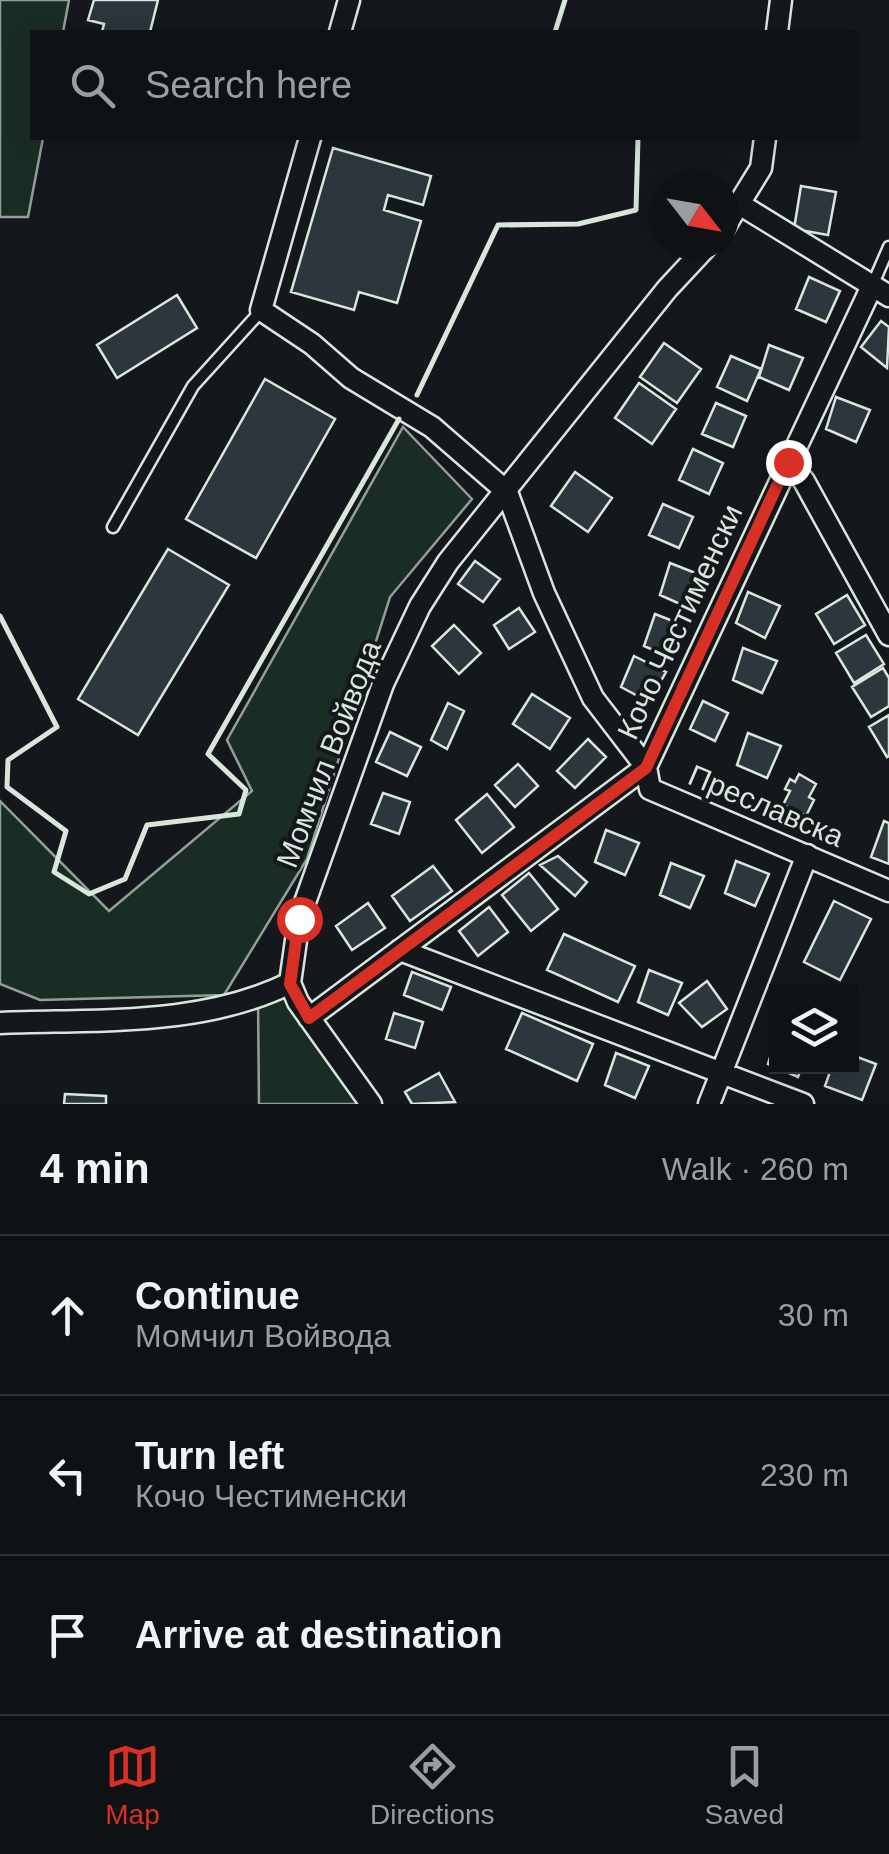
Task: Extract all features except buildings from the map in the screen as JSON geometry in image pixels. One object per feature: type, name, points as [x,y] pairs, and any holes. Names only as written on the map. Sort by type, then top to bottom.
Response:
[{"type":"street","points":[[341,30],[350,0]]},
{"type":"street","points":[[777,30],[780,0]]},
{"type":"street","points":[[309,140],[261,310],[312,344],[351,378],[432,426],[506,492]]},
{"type":"street","points":[[739,207],[761,168],[765,140]]},
{"type":"street","points":[[741,204],[883,290]]},
{"type":"street","name":"Момчил Войвода","points":[[290,984],[299,919],[383,684],[420,606],[448,562],[600,371],[695,260]]},
{"type":"street","name":"Кочо Честименски","points":[[309,1018],[646,768],[788,462],[883,290]]},
{"type":"street","points":[[788,462],[804,482],[889,635]]},
{"type":"street","name":"Преславска","points":[[506,492],[544,593],[593,698],[646,768],[650,789],[889,890]]},
{"type":"street","points":[[708,1104],[807,856]]},
{"type":"street","points":[[400,950],[803,1104]]},
{"type":"street","points":[[0,1023],[156,1017],[216,1010],[258,999],[290,984],[309,1018],[370,1104]]},
{"type":"lane","points":[[883,290],[889,247]]},
{"type":"lane","points":[[113,527],[192,386],[261,310]]},
{"type":"green space","points":[[0,0],[69,0],[63,30],[30,30],[30,140],[43,140],[28,217],[0,217]]},
{"type":"green space","points":[[403,427],[472,499],[390,597],[307,859],[224,995],[40,1000],[0,984],[0,801],[109,911],[252,791],[227,740]]},
{"type":"green space","points":[[290,983],[371,1104],[259,1104],[258,999]]},
{"type":"wall","points":[[556,30],[565,0]]},
{"type":"wall","points":[[417,395],[498,225],[578,224],[636,210],[638,140]]},
{"type":"wall","points":[[0,616],[57,727],[8,760],[7,787],[66,831],[54,872],[89,894],[125,879],[147,825],[239,814],[246,790],[208,754],[399,419]]},
{"type":"route","points":[[299,919],[290,984],[309,1018],[646,768],[788,462]]}]
